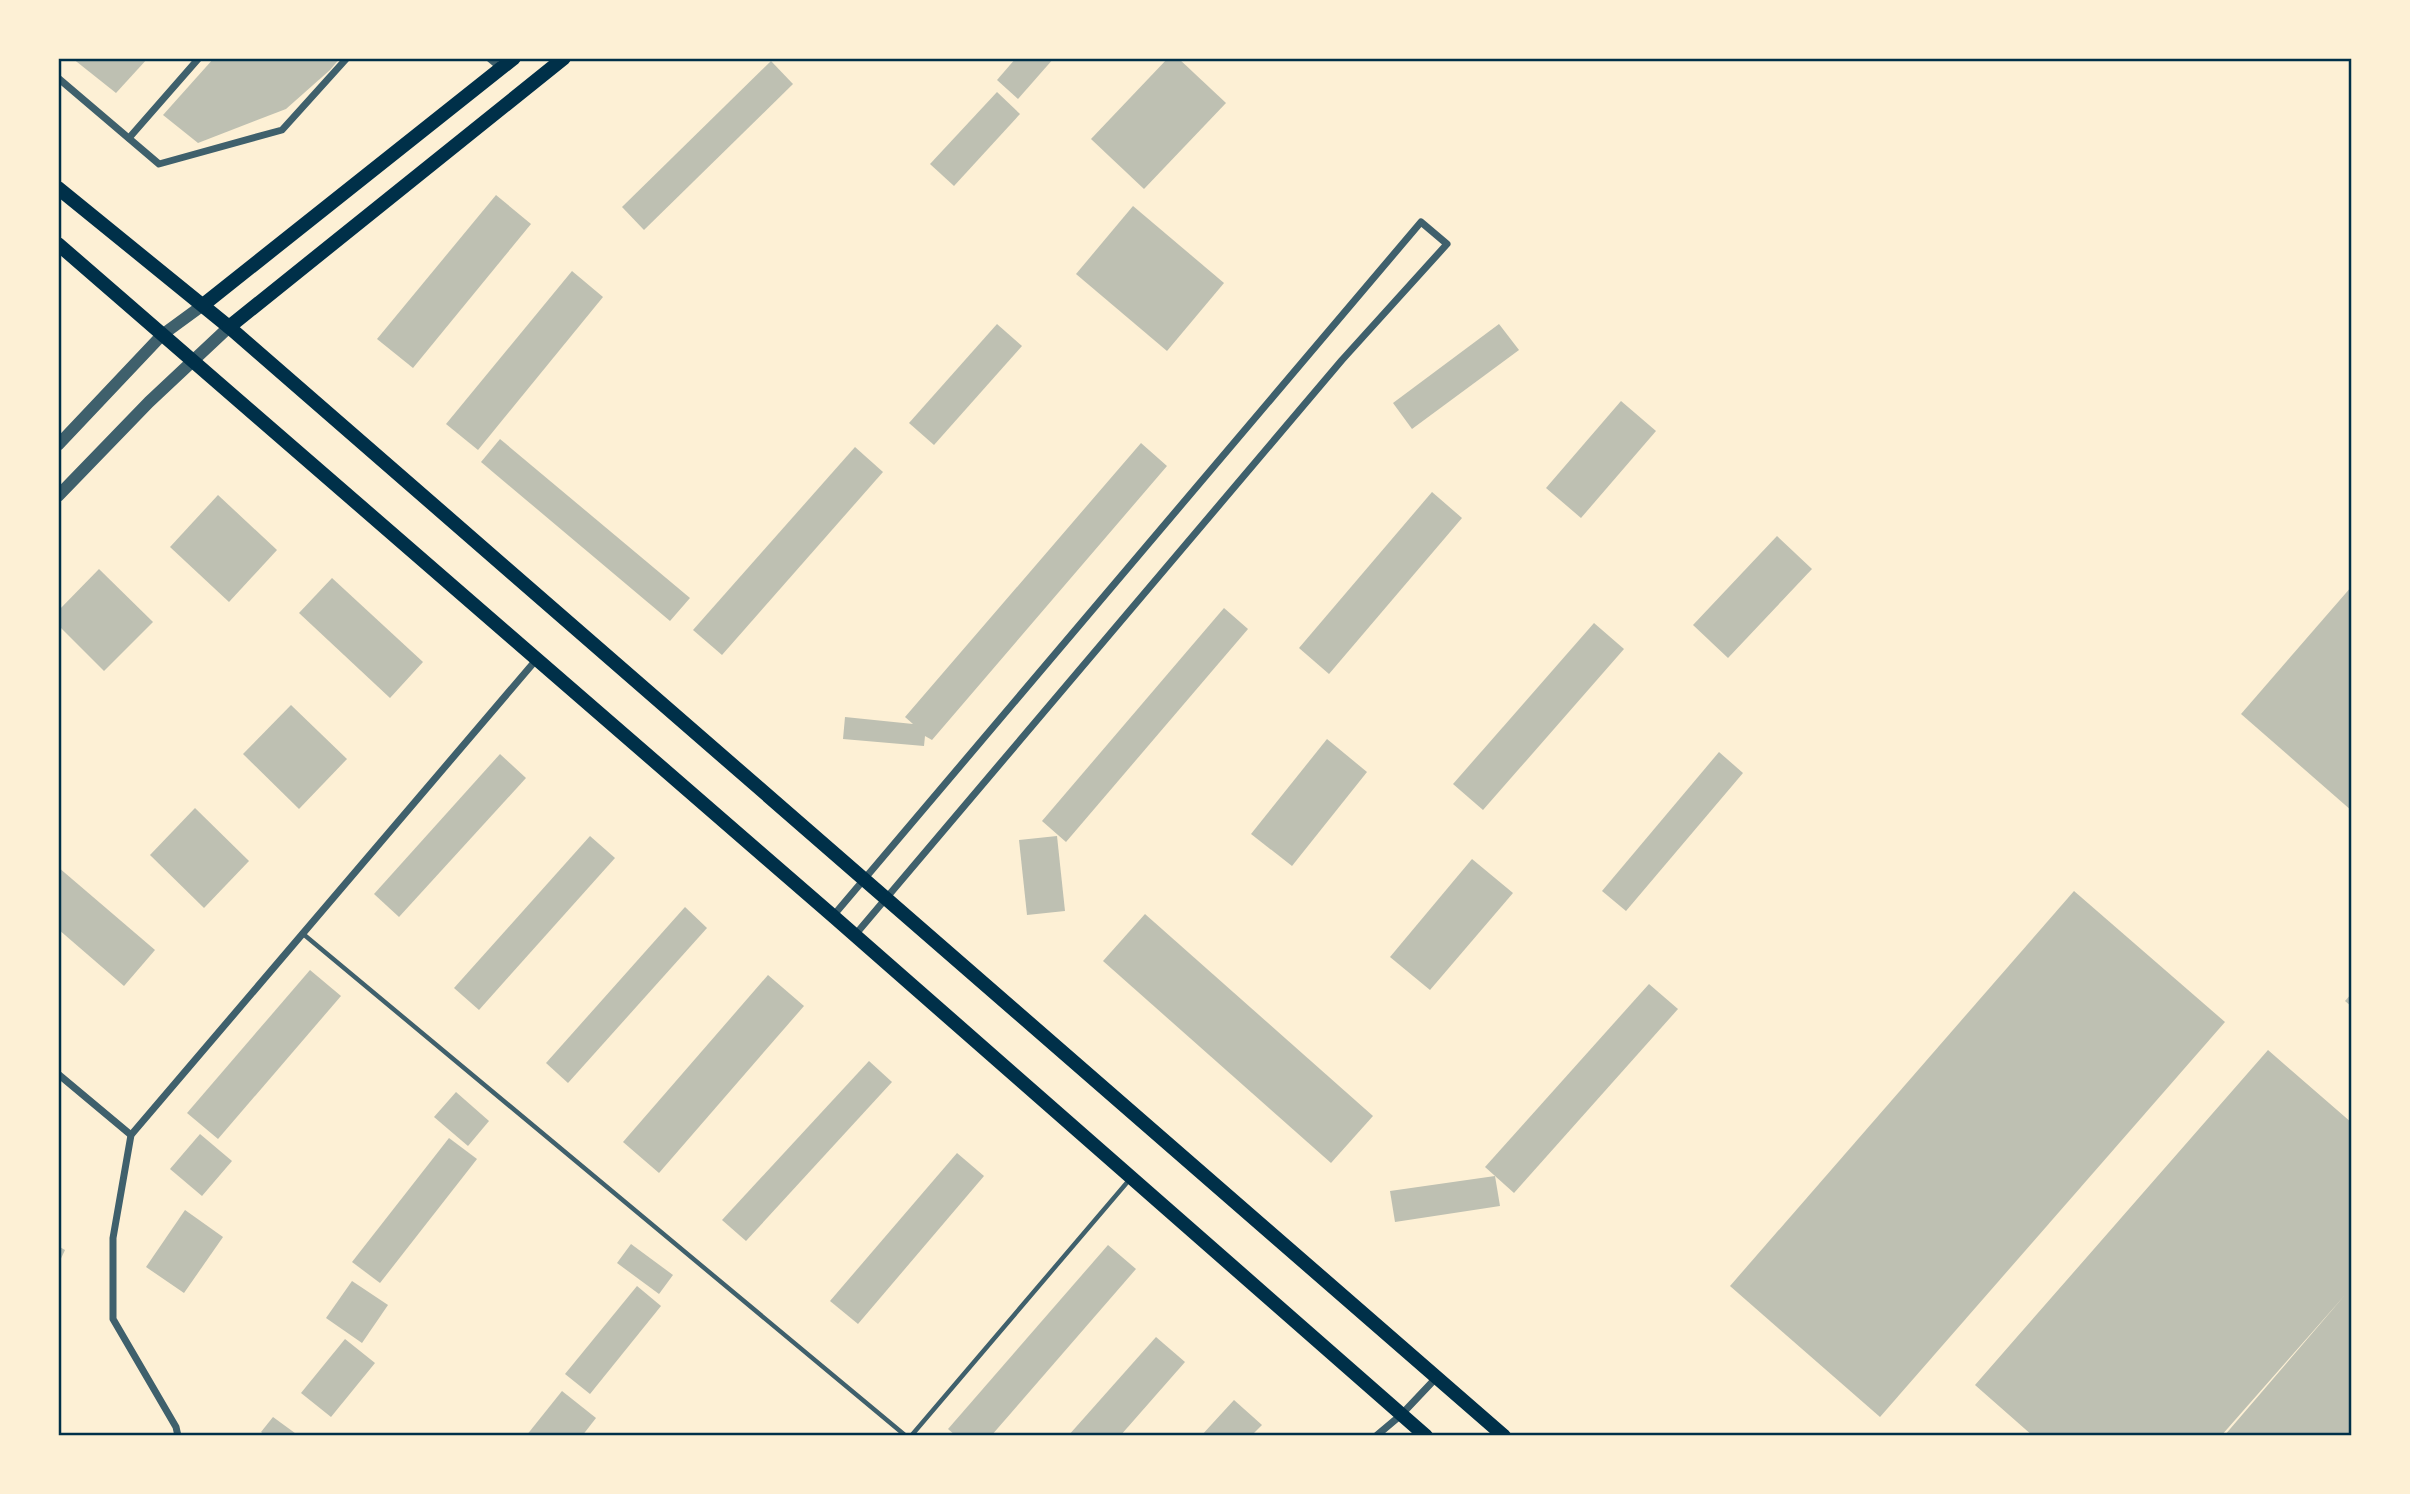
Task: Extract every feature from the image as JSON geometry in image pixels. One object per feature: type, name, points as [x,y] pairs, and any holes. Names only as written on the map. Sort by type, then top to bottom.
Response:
[{"type":"main road","points":[[203,305],[514,58]]},
{"type":"main road","points":[[229,327],[564,58]]},
{"type":"main road","points":[[58,188],[229,327],[1504,1436]]},
{"type":"main road","points":[[58,244],[855,935],[1426,1436]]},
{"type":"street","points":[[129,138],[199,58]]},
{"type":"street","points":[[58,78],[159,164],[282,130],[347,58]]},
{"type":"street","points":[[489,58],[500,68]]},
{"type":"street","points":[[833,916],[1421,222],[1447,244],[1333,370],[855,935]]},
{"type":"street","points":[[58,445],[162,335],[203,305]]},
{"type":"street","points":[[58,496],[149,402],[229,327]]},
{"type":"street","points":[[178,1436],[176,1427],[113,1319],[113,1238],[131,1135],[536,660]]},
{"type":"street","points":[[58,1074],[131,1135]]},
{"type":"street","points":[[1376,1436],[1401,1415],[1436,1378]]},
{"type":"lane","points":[[301,933],[908,1436],[1130,1179]]},
{"type":"building","points":[[72,58],[148,58],[116,93]]},
{"type":"building","points":[[214,58],[340,58],[286,109],[198,143],[163,115]]},
{"type":"building","points":[[1016,58],[1054,58],[1018,99],[997,80]]},
{"type":"building","points":[[1168,58],[1178,58],[1226,103],[1144,189],[1091,139]]},
{"type":"building","points":[[771,61],[793,84],[644,230],[622,207]]},
{"type":"building","points":[[997,92],[1020,114],[954,186],[930,164]]},
{"type":"building","points":[[496,195],[531,224],[413,368],[377,339]]},
{"type":"building","points":[[1133,206],[1224,283],[1167,351],[1076,274]]},
{"type":"building","points":[[572,271],[603,297],[478,450],[446,424]]},
{"type":"building","points":[[997,324],[1022,346],[934,445],[909,423]]},
{"type":"building","points":[[1499,324],[1519,350],[1412,429],[1393,403]]},
{"type":"building","points":[[1621,401],[1656,431],[1581,518],[1546,488]]},
{"type":"building","points":[[500,439],[690,598],[670,621],[481,462]]},
{"type":"building","points":[[1141,443],[1167,466],[932,740],[925,736],[924,746],[843,739],[845,717],[913,724],[905,717]]},
{"type":"building","points":[[855,447],[883,472],[722,655],[693,630]]},
{"type":"building","points":[[1432,492],[1462,518],[1329,674],[1299,648]]},
{"type":"building","points":[[218,495],[277,550],[229,602],[170,547]]},
{"type":"building","points":[[1777,536],[1812,569],[1728,658],[1693,625]]},
{"type":"building","points":[[99,569],[153,622],[104,671],[58,625],[58,611]]},
{"type":"building","points":[[332,578],[423,662],[390,698],[299,613]]},
{"type":"building","points":[[2352,586],[2352,811],[2241,714]]},
{"type":"building","points":[[1224,608],[1248,629],[1066,842],[1042,821]]},
{"type":"building","points":[[1594,623],[1624,649],[1483,810],[1453,784]]},
{"type":"building","points":[[291,705],[347,759],[299,809],[243,754]]},
{"type":"building","points":[[1327,739],[1367,772],[1292,866],[1251,834]]},
{"type":"building","points":[[1719,752],[1743,773],[1626,911],[1602,891]]},
{"type":"building","points":[[500,754],[526,778],[399,917],[374,894]]},
{"type":"building","points":[[195,808],[249,861],[204,908],[150,855]]},
{"type":"building","points":[[590,836],[615,858],[479,1010],[454,988]]},
{"type":"building","points":[[1057,836],[1065,911],[1027,915],[1019,840]]},
{"type":"building","points":[[1472,859],[1513,893],[1430,990],[1390,957]]},
{"type":"building","points":[[58,867],[155,950],[124,986],[58,929]]},
{"type":"building","points":[[2074,891],[2225,1022],[1880,1417],[1730,1286]]},
{"type":"building","points":[[685,907],[707,928],[568,1083],[546,1063]]},
{"type":"building","points":[[1145,914],[1373,1116],[1331,1163],[1103,961]]},
{"type":"building","points":[[310,970],[341,996],[218,1139],[187,1113]]},
{"type":"building","points":[[768,975],[804,1006],[659,1173],[623,1142]]},
{"type":"building","points":[[1649,984],[1678,1009],[1514,1193],[1485,1167]]},
{"type":"building","points":[[2352,993],[2352,1007],[2345,1001]]},
{"type":"building","points":[[2268,1050],[2352,1123],[2352,1436],[2224,1436],[2345,1295],[2221,1436],[2033,1436],[1975,1385]]},
{"type":"building","points":[[869,1061],[892,1082],[746,1241],[722,1220]]},
{"type":"building","points":[[456,1092],[489,1121],[468,1146],[434,1117]]},
{"type":"building","points":[[200,1134],[232,1161],[202,1196],[170,1169]]},
{"type":"building","points":[[449,1138],[477,1159],[380,1283],[352,1262]]},
{"type":"building","points":[[957,1153],[984,1176],[858,1324],[830,1301]]},
{"type":"building","points":[[1495,1176],[1500,1206],[1395,1222],[1390,1191]]},
{"type":"building","points":[[185,1210],[223,1237],[184,1293],[146,1267]]},
{"type":"building","points":[[631,1244],[673,1275],[659,1294],[617,1263]]},
{"type":"building","points":[[1108,1245],[1136,1269],[991,1436],[956,1436],[948,1429]]},
{"type":"building","points":[[58,1246],[65,1250],[58,1265]]},
{"type":"building","points":[[352,1281],[388,1305],[362,1343],[326,1318]]},
{"type":"building","points":[[637,1286],[661,1306],[590,1394],[565,1374]]},
{"type":"building","points":[[1156,1337],[1185,1362],[1120,1436],[1068,1436]]},
{"type":"building","points":[[345,1339],[375,1363],[331,1417],[301,1393]]},
{"type":"building","points":[[562,1391],[596,1418],[582,1436],[526,1436]]},
{"type":"building","points":[[1234,1400],[1262,1425],[1251,1436],[1201,1436]]},
{"type":"building","points":[[273,1417],[299,1436],[266,1436],[261,1432]]}]
